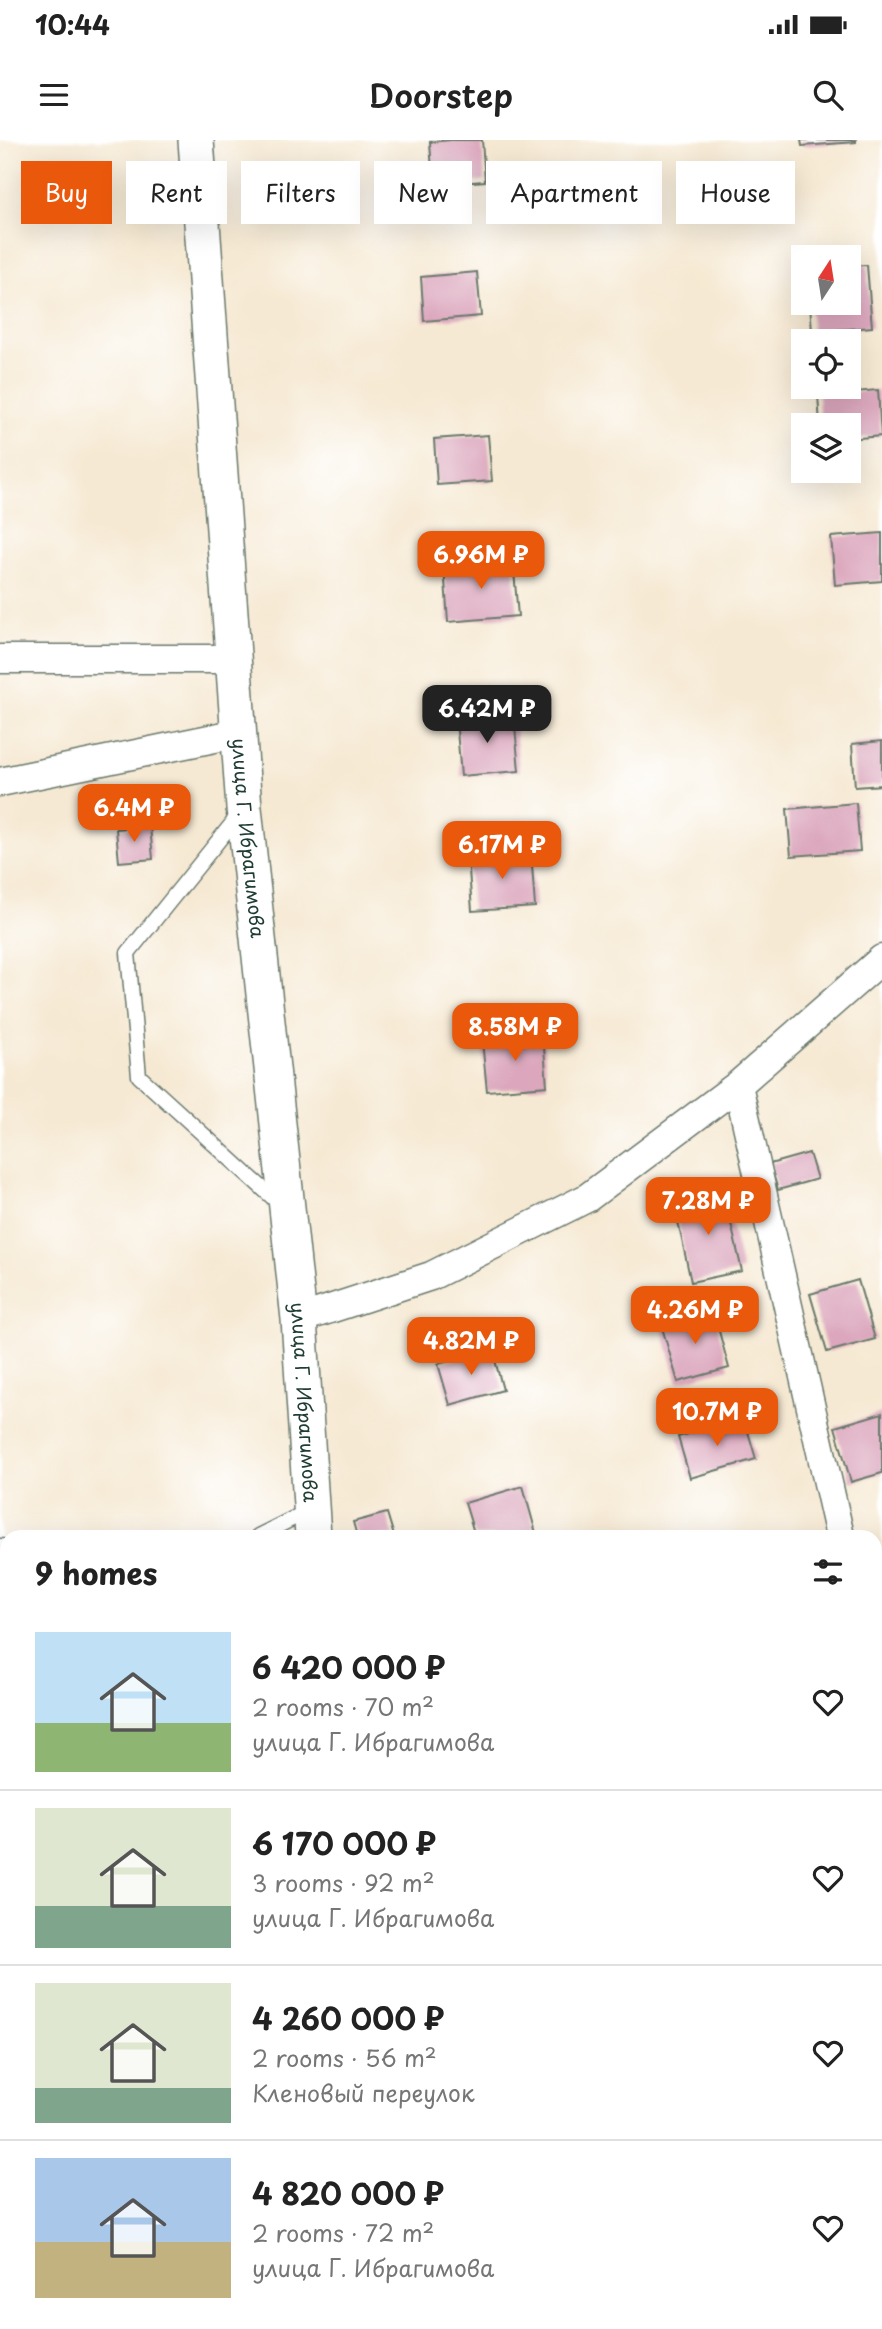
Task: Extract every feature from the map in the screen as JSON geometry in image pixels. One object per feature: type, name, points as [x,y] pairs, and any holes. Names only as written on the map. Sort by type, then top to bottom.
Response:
[{"type":"street","name":"улица Г. Ибрагимова","points":[[196,140],[244,808],[299,1319],[312,1523]]},
{"type":"street","points":[[0,659],[233,659]]},
{"type":"street","points":[[0,782],[239,733]]},
{"type":"street","points":[[299,1319],[431,1276],[587,1198],[738,1085],[882,959]]},
{"type":"street","points":[[738,1085],[839,1530]]},
{"type":"lane","points":[[244,808],[128,953],[139,1076],[288,1212]]},
{"type":"lane","points":[[283,1530],[312,1523]]},
{"type":"building","points":[[482,140],[485,181],[472,182],[472,161],[431,161],[430,142]]},
{"type":"building","points":[[801,140],[856,140],[856,142],[802,146]]},
{"type":"building","points":[[861,265],[867,265],[872,327],[812,329],[811,315],[861,315]]},
{"type":"building","points":[[477,272],[481,316],[424,321],[421,277]]},
{"type":"building","points":[[878,390],[881,436],[861,438],[861,413],[819,413],[818,399],[861,399],[861,391]]},
{"type":"building","points":[[488,435],[492,481],[437,485],[434,439]]},
{"type":"building","points":[[882,533],[882,581],[835,585],[831,537]]},
{"type":"building","points":[[513,560],[518,616],[448,622],[444,566]]},
{"type":"building","points":[[514,715],[519,771],[461,776],[456,719]]},
{"type":"building","points":[[882,741],[882,785],[855,787],[852,744]]},
{"type":"building","points":[[856,803],[860,851],[791,856],[787,809]]},
{"type":"building","points":[[150,826],[153,859],[119,862],[116,829]]},
{"type":"building","points":[[531,851],[535,907],[472,911],[468,856]]},
{"type":"building","points":[[543,1035],[547,1086],[487,1091],[482,1040]]},
{"type":"building","points":[[809,1153],[817,1179],[778,1190],[770,1164]]},
{"type":"building","points":[[724,1193],[742,1271],[691,1282],[674,1203]]},
{"type":"building","points":[[858,1280],[875,1339],[827,1352],[810,1294]]},
{"type":"building","points":[[713,1309],[729,1368],[678,1382],[661,1324]]},
{"type":"building","points":[[492,1349],[503,1390],[450,1405],[438,1364]]},
{"type":"building","points":[[882,1413],[882,1473],[851,1482],[835,1427]]},
{"type":"building","points":[[744,1418],[756,1459],[690,1478],[678,1437]]},
{"type":"building","points":[[523,1486],[535,1530],[473,1530],[465,1503]]},
{"type":"building","points":[[387,1513],[392,1530],[355,1530],[353,1522]]}]
